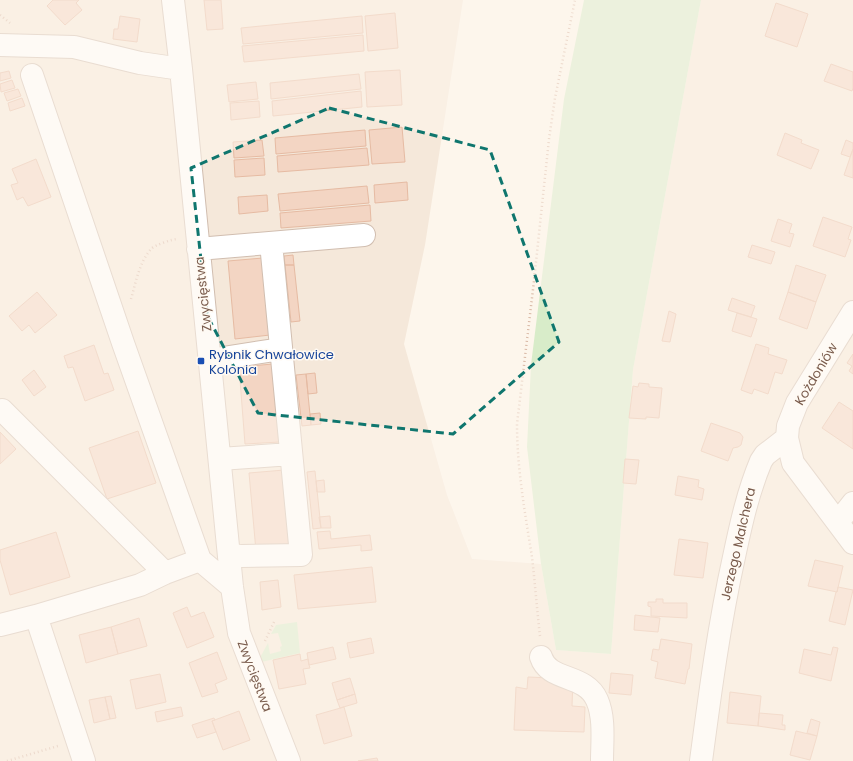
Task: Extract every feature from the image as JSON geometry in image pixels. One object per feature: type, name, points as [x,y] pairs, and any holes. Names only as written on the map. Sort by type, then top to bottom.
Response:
[{"type":"street","name":"Zwycięstwa","points":[[173,0],[230,555],[232,587],[238,633],[289,761]]},
{"type":"street","points":[[0,45],[74,47],[140,63],[181,69]]},
{"type":"street","points":[[32,75],[123,343],[200,560],[232,587]]},
{"type":"street","points":[[198,243],[271,243],[364,235]]},
{"type":"street","points":[[230,555],[301,555],[271,243]]},
{"type":"street","name":"Kożdoniów","points":[[787,438],[788,426],[797,403],[853,312]]},
{"type":"street","points":[[210,360],[281,349]]},
{"type":"street","points":[[1,409],[165,573]]},
{"type":"street","points":[[787,438],[793,463],[853,543]]},
{"type":"street","name":"Jerzego Malchera","points":[[701,761],[714,657],[729,579],[746,504],[761,461],[765,455],[787,438]]},
{"type":"street","points":[[220,460],[291,454]]},
{"type":"street","points":[[838,522],[853,504]]},
{"type":"street","points":[[0,625],[36,616],[140,585],[165,573],[200,560]]},
{"type":"street","points":[[36,616],[84,761]]},
{"type":"street","points":[[542,656],[544,664],[548,669],[557,674],[577,680],[590,689],[595,695],[598,701],[601,717],[602,761]]},
{"type":"path","points":[[542,656],[532,561],[519,469],[517,424],[549,139],[555,98],[575,0]]},
{"type":"path","points":[[139,270],[152,248],[173,239],[198,243]]},
{"type":"path","points":[[7,761],[58,746]]},
{"type":"highlighted area","points":[[329,108],[490,150],[559,342],[453,434],[258,413],[207,315],[191,168]]},
{"type":"shaded area","points":[[0,0],[463,0],[425,245],[404,344],[447,495],[472,559],[541,564],[556,650],[611,654],[633,370],[701,0],[853,0],[853,761],[0,761]]},
{"type":"green space","points":[[584,0],[701,0],[633,370],[611,654],[556,650],[541,564],[527,447],[531,365],[564,99]]},
{"type":"green space","points":[[297,622],[300,653],[257,663],[268,643],[270,654],[281,651],[280,647],[282,646],[278,633],[271,634],[276,625]]},
{"type":"building","points":[[53,0],[79,0],[76,3],[82,10],[65,25],[47,6]]},
{"type":"building","points":[[204,0],[221,0],[223,29],[207,30]]},
{"type":"building","points":[[776,3],[808,14],[797,47],[765,36]]},
{"type":"building","points":[[395,13],[398,48],[368,51],[365,16]]},
{"type":"building","points":[[120,16],[140,19],[137,42],[113,39],[114,29],[118,29]]},
{"type":"building","points":[[362,16],[363,33],[243,44],[241,28]]},
{"type":"building","points":[[363,35],[364,51],[244,62],[242,46]]},
{"type":"building","points":[[831,64],[853,72],[852,91],[824,81]]},
{"type":"building","points":[[400,70],[402,105],[367,107],[365,72]]},
{"type":"building","points":[[9,71],[11,78],[0,81],[0,73]]},
{"type":"building","points":[[359,74],[361,89],[271,99],[270,83]]},
{"type":"building","points":[[12,80],[15,88],[1,92],[0,84]]},
{"type":"building","points":[[256,82],[258,99],[229,102],[227,85]]},
{"type":"building","points":[[18,89],[21,96],[7,101],[4,93]]},
{"type":"building","points":[[361,91],[362,107],[273,116],[272,101]]},
{"type":"building","points":[[22,98],[25,106],[10,111],[8,103]]},
{"type":"building","points":[[259,101],[260,117],[231,120],[230,103]]},
{"type":"building","points":[[402,127],[405,162],[372,164],[369,130]]},
{"type":"building","points":[[365,130],[366,146],[276,154],[275,138]]},
{"type":"building","points":[[785,133],[802,140],[801,143],[819,150],[811,169],[777,155]]},
{"type":"building","points":[[262,140],[264,156],[234,158],[233,142]]},
{"type":"building","points":[[846,140],[853,143],[853,149],[850,157],[841,154]]},
{"type":"building","points":[[367,148],[369,165],[278,172],[277,156]]},
{"type":"building","points":[[853,149],[853,178],[844,175]]},
{"type":"building","points":[[264,158],[265,175],[235,177],[234,160]]},
{"type":"building","points":[[36,159],[51,197],[28,206],[23,197],[17,200],[11,185],[18,183],[12,169]]},
{"type":"building","points":[[407,182],[408,200],[375,203],[374,185]]},
{"type":"building","points":[[367,186],[369,203],[280,211],[278,194]]},
{"type":"building","points":[[267,195],[268,211],[239,214],[238,197]]},
{"type":"building","points":[[370,205],[371,221],[281,228],[280,213]]},
{"type":"building","points":[[823,217],[852,227],[848,239],[851,240],[845,257],[813,246]]},
{"type":"building","points":[[778,219],[792,224],[789,233],[794,234],[790,247],[771,241]]},
{"type":"building","points":[[752,245],[775,252],[771,264],[748,257]]},
{"type":"building","points":[[293,255],[294,265],[285,265],[284,256]]},
{"type":"building","points":[[263,258],[270,335],[235,339],[228,261]]},
{"type":"building","points":[[285,265],[294,265],[300,321],[291,322]]},
{"type":"building","points":[[796,265],[826,275],[816,302],[788,292]]},
{"type":"building","points":[[37,292],[57,315],[35,333],[29,325],[22,331],[9,316]]},
{"type":"building","points":[[788,292],[816,302],[807,329],[779,319]]},
{"type":"building","points":[[732,298],[755,306],[751,317],[728,310]]},
{"type":"building","points":[[669,311],[676,314],[670,342],[662,341]]},
{"type":"building","points":[[737,313],[757,319],[751,337],[732,331]]},
{"type":"building","points":[[756,344],[769,348],[768,354],[787,360],[782,374],[775,372],[768,394],[754,389],[752,394],[741,390]]},
{"type":"building","points":[[94,345],[104,374],[108,373],[114,390],[85,401],[73,367],[68,368],[64,356]]},
{"type":"building","points":[[853,354],[853,374],[849,371],[852,366],[847,363]]},
{"type":"building","points":[[273,364],[280,442],[245,444],[239,367]]},
{"type":"building","points":[[34,370],[46,387],[34,396],[22,380]]},
{"type":"building","points":[[315,373],[317,393],[308,394],[306,374]]},
{"type":"building","points":[[306,374],[311,425],[302,426],[296,375]]},
{"type":"building","points":[[639,383],[649,384],[649,387],[662,388],[659,418],[629,418],[633,386],[638,387]]},
{"type":"building","points":[[839,402],[853,411],[853,449],[822,428]]},
{"type":"building","points":[[320,413],[321,424],[311,425],[310,414]]},
{"type":"building","points":[[711,423],[740,433],[743,437],[741,445],[733,448],[728,461],[701,451]]},
{"type":"building","points":[[138,431],[156,483],[107,499],[89,448]]},
{"type":"building","points":[[0,432],[16,449],[0,464]]},
{"type":"building","points":[[625,459],[639,460],[636,484],[623,483]]},
{"type":"building","points":[[284,470],[291,548],[256,551],[249,473]]},
{"type":"building","points":[[315,471],[321,528],[313,529],[307,472]]},
{"type":"building","points":[[678,476],[699,480],[698,487],[704,489],[702,500],[675,495]]},
{"type":"building","points":[[324,480],[325,492],[317,492],[316,481]]},
{"type":"building","points":[[330,516],[331,528],[321,528],[319,517]]},
{"type":"building","points":[[330,531],[331,539],[370,535],[372,550],[361,551],[361,545],[319,549],[317,532]]},
{"type":"building","points":[[56,532],[70,577],[10,595],[0,560],[0,550]]},
{"type":"building","points":[[679,539],[708,543],[703,578],[674,575]]},
{"type":"building","points":[[815,560],[843,566],[837,592],[808,586]]},
{"type":"building","points":[[372,567],[376,602],[298,609],[294,575]]},
{"type":"building","points":[[278,580],[281,607],[262,610],[260,582]]},
{"type":"building","points":[[838,587],[853,590],[845,625],[829,621]]},
{"type":"building","points":[[656,599],[663,599],[663,603],[687,603],[687,618],[651,616],[651,607],[648,606],[648,602],[656,602]]},
{"type":"building","points":[[187,607],[191,617],[204,612],[214,637],[187,648],[173,613]]},
{"type":"building","points":[[635,615],[660,618],[658,632],[634,630]]},
{"type":"building","points":[[139,618],[147,646],[118,654],[111,627]]},
{"type":"building","points":[[111,627],[118,654],[86,663],[79,635]]},
{"type":"building","points":[[371,638],[374,653],[350,658],[347,643]]},
{"type":"building","points":[[661,639],[692,644],[689,669],[685,684],[655,678],[658,662],[651,660],[653,649],[659,650]]},
{"type":"building","points":[[333,647],[336,659],[309,665],[307,653]]},
{"type":"building","points":[[833,647],[838,648],[831,681],[799,673],[804,649],[831,655]]},
{"type":"building","points":[[217,652],[227,679],[215,684],[218,692],[202,697],[189,663]]},
{"type":"building","points":[[300,654],[301,661],[308,659],[310,668],[303,669],[306,684],[279,689],[273,660]]},
{"type":"building","points":[[611,673],[633,675],[631,695],[609,693]]},
{"type":"building","points":[[160,674],[166,702],[136,709],[130,680]]},
{"type":"building","points":[[528,677],[573,679],[572,706],[585,707],[584,732],[514,730],[516,687],[527,689]]},
{"type":"building","points":[[350,678],[355,694],[337,700],[332,683]]},
{"type":"building","points":[[730,692],[761,696],[758,726],[727,723]]},
{"type":"building","points":[[355,694],[357,703],[340,708],[337,700]]},
{"type":"building","points":[[111,696],[116,718],[110,719],[105,697]]},
{"type":"building","points":[[105,697],[110,719],[94,723],[89,700]]},
{"type":"building","points":[[181,707],[183,716],[157,722],[155,712]]},
{"type":"building","points":[[344,707],[352,736],[324,744],[316,715]]},
{"type":"building","points":[[239,711],[250,740],[223,750],[212,721]]},
{"type":"building","points":[[759,713],[783,715],[782,725],[785,725],[785,730],[758,726]]},
{"type":"building","points":[[214,718],[215,720],[212,721],[216,732],[197,738],[192,725]]},
{"type":"building","points":[[811,719],[820,722],[817,736],[807,733]]},
{"type":"building","points":[[796,731],[817,736],[810,760],[790,755]]},
{"type":"building","points":[[377,758],[378,761],[358,761]]},
{"type":"place","name":"Rybnik Chwałowice Kolonia","points":[[201,361]]}]
